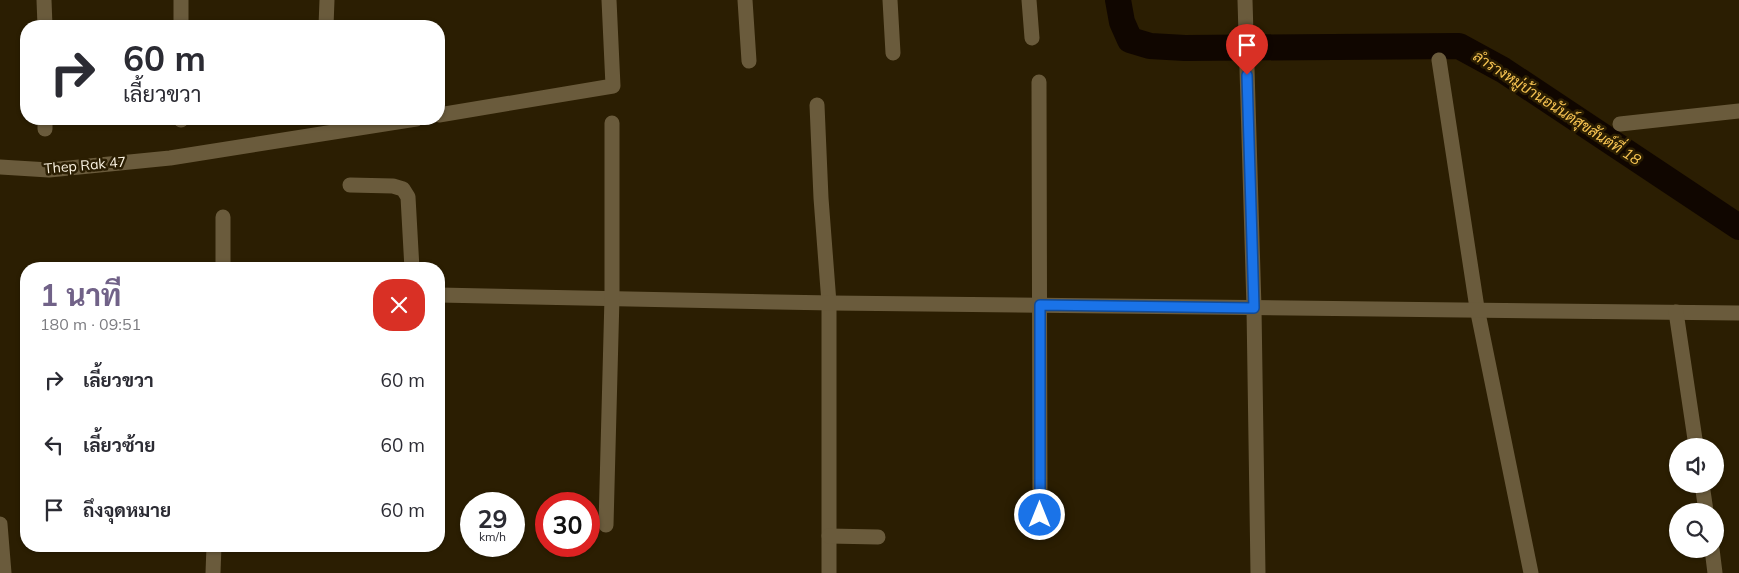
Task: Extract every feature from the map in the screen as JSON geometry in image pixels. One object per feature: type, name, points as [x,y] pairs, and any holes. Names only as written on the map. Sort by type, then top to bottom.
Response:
[{"type":"street","points":[[44,0],[45,20]]},
{"type":"street","points":[[181,0],[181,20]]},
{"type":"street","points":[[326,0],[326,20]]},
{"type":"street","points":[[445,114],[613,86],[609,0]]},
{"type":"street","points":[[745,0],[749,61]]},
{"type":"street","points":[[890,0],[893,53]]},
{"type":"street","points":[[1030,0],[1032,38]]},
{"type":"street","points":[[1245,0],[1254,308],[1258,573]]},
{"type":"street","points":[[1439,60],[1477,308],[1531,573]]},
{"type":"street","points":[[1039,82],[1040,515]]},
{"type":"street","points":[[817,105],[821,198],[829,303],[829,573]]},
{"type":"street","points":[[1620,124],[1739,111]]},
{"type":"street","points":[[606,525],[612,297],[612,123]]},
{"type":"street","name":"Thep Rak 47","points":[[0,167],[49,170],[170,158],[378,125]]},
{"type":"street","points":[[350,185],[393,186],[404,189],[408,197],[412,262]]},
{"type":"street","points":[[223,217],[223,262]]},
{"type":"street","points":[[445,296],[612,297],[829,303],[1254,308],[1477,308],[1739,313]]},
{"type":"street","points":[[1676,312],[1695,438]]},
{"type":"street","points":[[0,524],[4,573]]},
{"type":"street","points":[[829,536],[878,537]]},
{"type":"street","points":[[213,573],[214,552]]},
{"type":"street","points":[[1713,558],[1715,573]]},
{"type":"waterway","name":"ลำรางหมู่บ้านอนันต์สุขสันต์ที่ 18","points":[[1118,0],[1122,22],[1130,40],[1150,46],[1185,48],[1459,46],[1503,70],[1739,227]]},
{"type":"route","points":[[1040,515],[1040,305],[1254,308],[1247,75]]}]
